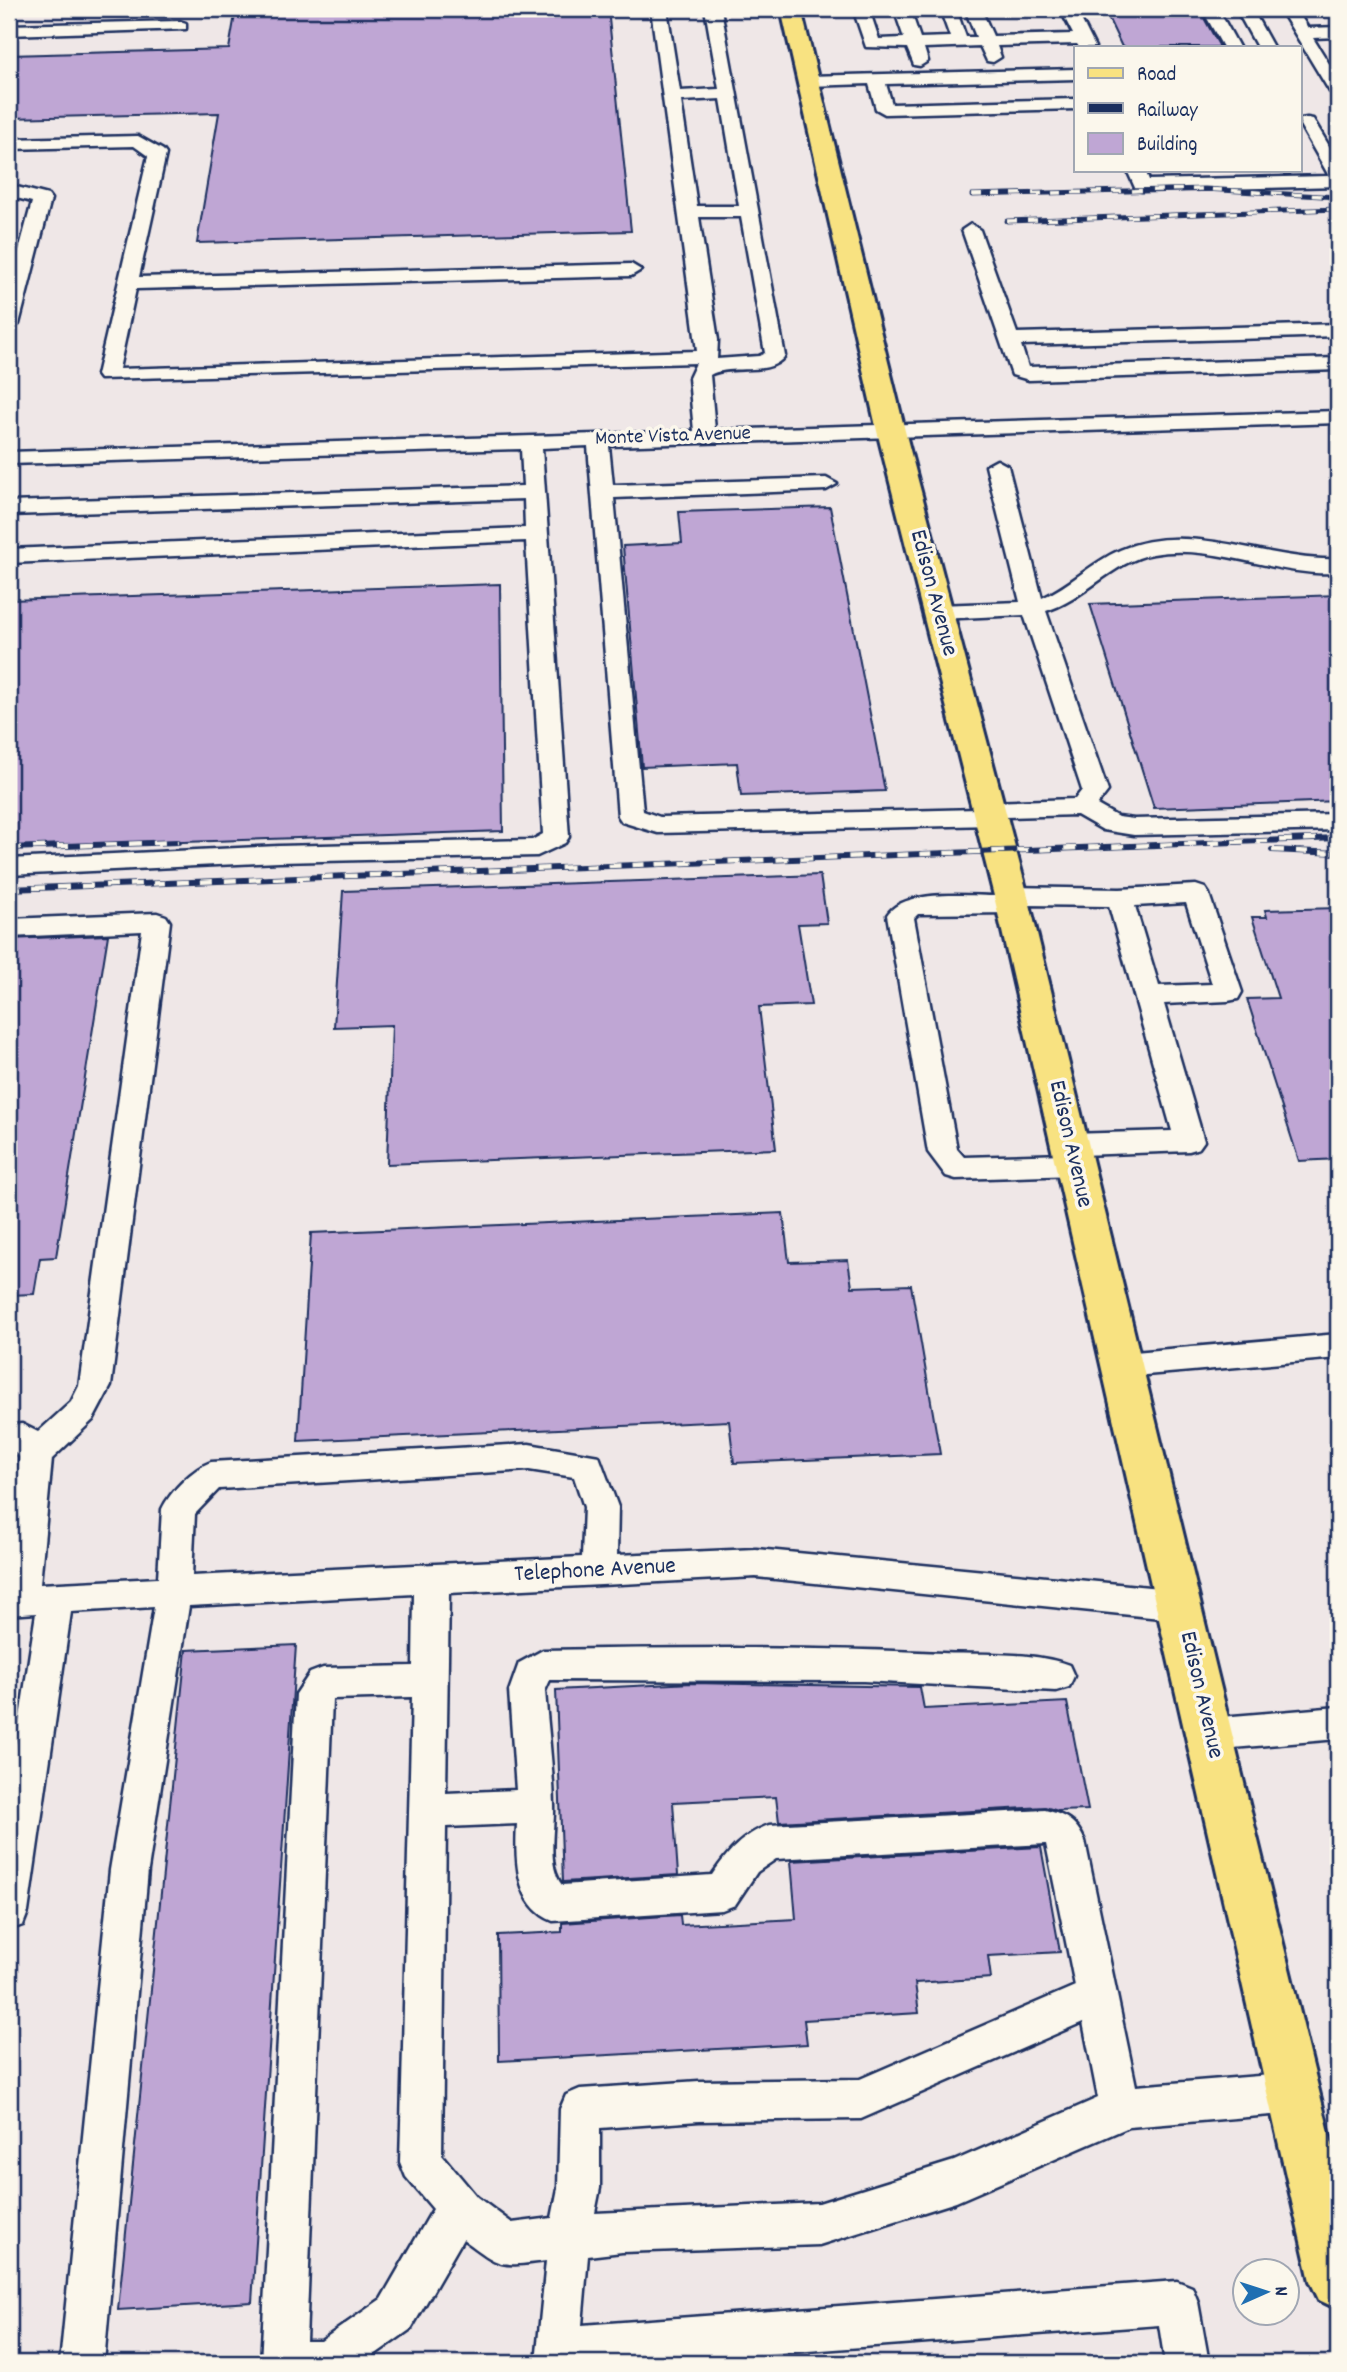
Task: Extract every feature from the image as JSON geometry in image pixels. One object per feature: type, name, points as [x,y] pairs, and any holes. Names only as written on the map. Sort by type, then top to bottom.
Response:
[{"type":"main road","name":"Edison Avenue","points":[[791,9],[891,431],[1012,900],[1338,2281]]},
{"type":"street","points":[[659,9],[708,340],[707,362],[699,378],[705,436]]},
{"type":"street","points":[[9,144],[138,141],[157,154],[107,375],[674,360],[762,363],[775,356],[713,9]]},
{"type":"street","points":[[861,9],[872,44],[1085,43],[1068,9]]},
{"type":"street","points":[[879,9],[889,44]]},
{"type":"street","points":[[902,9],[926,78]]},
{"type":"street","points":[[948,9],[960,42]]},
{"type":"street","points":[[973,9],[1002,76]]},
{"type":"street","points":[[1210,9],[1230,46]]},
{"type":"street","points":[[1244,9],[1264,46]]},
{"type":"street","points":[[1288,9],[1338,92]]},
{"type":"street","points":[[926,20],[934,43]]},
{"type":"street","points":[[9,30],[180,26]]},
{"type":"street","points":[[1303,33],[1338,32]]},
{"type":"street","points":[[808,82],[1074,75]]},
{"type":"street","points":[[876,80],[885,109],[1074,104]]},
{"type":"street","points":[[673,96],[728,94]]},
{"type":"street","points":[[1137,172],[1142,186],[1338,178],[1302,117],[1326,112]]},
{"type":"street","points":[[9,190],[42,200],[9,324]]},
{"type":"street","points":[[688,212],[749,211]]},
{"type":"street","points":[[971,230],[1019,371],[1029,374],[1338,365]]},
{"type":"street","points":[[128,283],[631,270]]},
{"type":"street","points":[[1009,339],[1338,330]]},
{"type":"street","name":"Monte Vista Avenue","points":[[9,458],[67,481],[531,442],[1338,417]]},
{"type":"street","points":[[598,440],[631,816],[658,825],[991,814],[1082,807],[1112,824],[1134,827],[1338,822]]},
{"type":"street","points":[[9,867],[279,854],[537,848],[556,837],[531,442]]},
{"type":"street","points":[[997,466],[1033,608],[1095,791],[1082,807]]},
{"type":"street","points":[[9,509],[67,481],[534,492]]},
{"type":"street","points":[[603,492],[826,484]]},
{"type":"street","points":[[9,556],[536,534]]},
{"type":"street","points":[[938,612],[1033,608],[1053,602],[1127,555],[1152,547],[1214,547],[1319,567],[1338,566]]},
{"type":"street","points":[[1120,898],[1189,1141],[956,1168],[943,1152],[901,915],[912,906],[1196,894],[1228,992],[1148,996]]},
{"type":"street","points":[[9,928],[157,922],[95,1386],[82,1411],[22,1446],[28,1599],[9,1912]]},
{"type":"street","points":[[1123,1365],[1338,1346]]},
{"type":"street","points":[[82,2363],[129,1870],[174,1592],[179,1509],[211,1476],[529,1457],[587,1465],[601,1507],[599,1571]]},
{"type":"street","name":"Telephone Avenue","points":[[28,1599],[756,1563],[1180,1605]]},
{"type":"street","points":[[432,1579],[421,2162],[458,2207],[506,2245],[622,2231],[819,2224],[956,2182],[1121,2109],[1294,2093]]},
{"type":"street","points":[[1056,1676],[934,1666],[813,1662],[543,1665],[532,1674],[527,1691],[536,1806],[537,1881],[543,1894],[553,1903],[722,1892],[744,1860],[769,1842],[1045,1827],[1057,1830],[1066,1841],[1121,2109]]},
{"type":"street","points":[[283,2363],[314,1694],[323,1684],[429,1681]]},
{"type":"street","points":[[1209,1734],[1338,1723]]},
{"type":"street","points":[[427,1811],[536,1806]]},
{"type":"street","points":[[1097,1996],[861,2099],[699,2101],[580,2109],[579,2188],[569,2239],[558,2356],[1177,2302],[1187,2363]]},
{"type":"street","points":[[304,2363],[328,2362],[349,2355],[396,2314],[458,2207]]},
{"type":"building","points":[[236,9],[608,9],[631,231],[197,243],[219,113],[9,118],[9,55],[229,49]]},
{"type":"building","points":[[1104,9],[1199,9],[1219,46],[1122,46]]},
{"type":"building","points":[[830,507],[885,791],[741,796],[737,763],[642,767],[623,546],[682,543],[679,512]]},
{"type":"building","points":[[500,584],[503,831],[9,848],[9,600]]},
{"type":"building","points":[[1338,595],[1338,801],[1154,808],[1090,604]]},
{"type":"building","points":[[820,875],[827,923],[798,924],[811,1005],[759,1007],[776,1149],[387,1164],[392,1025],[334,1027],[343,891]]},
{"type":"building","points":[[1338,908],[1338,1159],[1299,1161],[1247,999],[1278,998],[1252,917],[1267,917],[1265,910]]},
{"type":"building","points":[[108,935],[56,1257],[40,1258],[34,1294],[9,1295],[9,939]]},
{"type":"building","points":[[783,1213],[789,1262],[848,1260],[852,1287],[911,1285],[940,1454],[734,1463],[729,1421],[298,1441],[311,1233]]},
{"type":"building","points":[[296,1645],[252,2302],[118,2310],[186,1650]]},
{"type":"building","points":[[692,1683],[920,1687],[924,1709],[1067,1702],[1088,1810],[1058,1811],[1045,1807],[779,1822],[776,1797],[673,1802],[678,1875],[563,1882],[556,1690]]},
{"type":"building","points":[[1041,1847],[1060,1952],[988,1956],[991,1978],[915,1983],[919,2013],[804,2020],[807,2044],[499,2061],[498,1935],[562,1932],[562,1923],[680,1915],[681,1925],[796,1919],[791,1861]]},
{"type":"railway","points":[[972,195],[1205,189],[1338,197]]},
{"type":"railway","points":[[1007,221],[1338,209]]},
{"type":"railway","points":[[9,889],[1338,838]]},
{"type":"railway","points":[[9,848],[178,842]]},
{"type":"railway","points":[[1272,850],[1338,853]]}]
